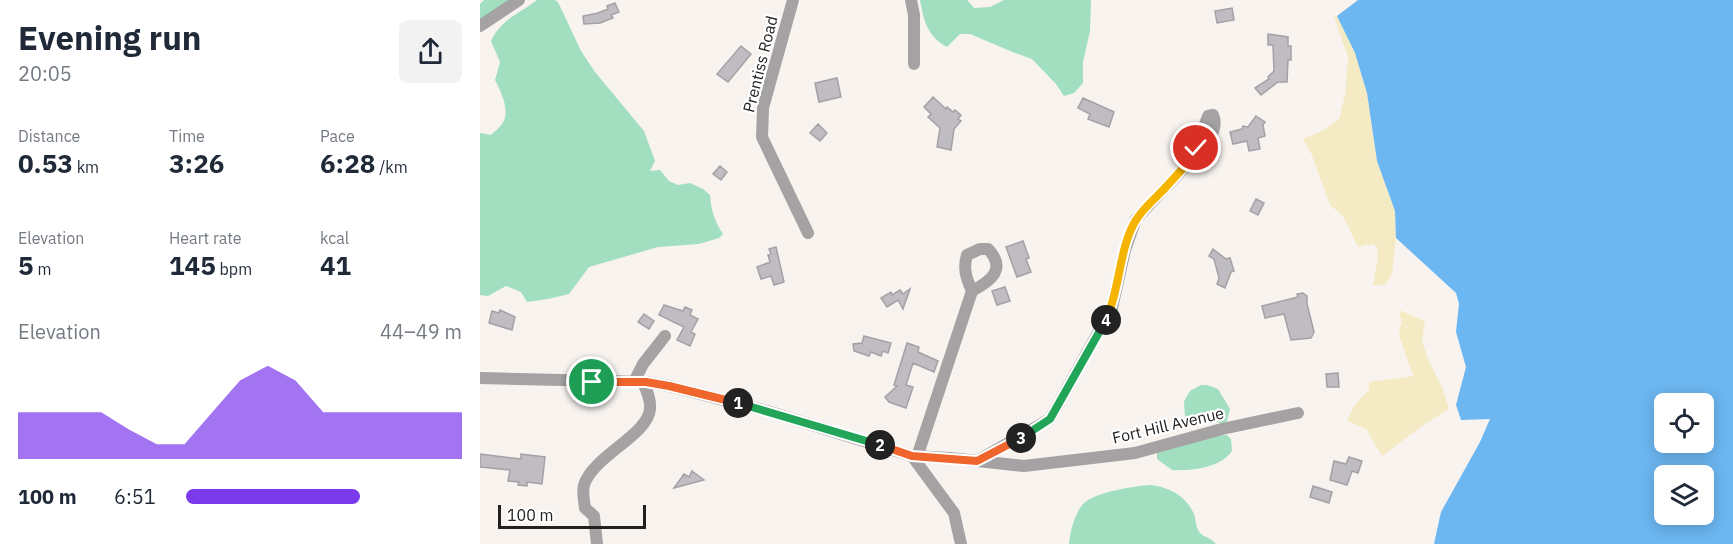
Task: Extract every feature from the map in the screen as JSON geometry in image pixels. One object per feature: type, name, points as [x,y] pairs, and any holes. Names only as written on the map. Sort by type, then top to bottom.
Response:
[{"type":"street","points":[[480,26],[519,0]]},
{"type":"street","name":"Prentiss Road","points":[[793,0],[763,108],[762,137],[808,233]]},
{"type":"street","points":[[911,0],[914,15],[914,64]]},
{"type":"street","points":[[977,461],[1050,419],[1112,308],[1125,250],[1136,219],[1178,175],[1196,148]]},
{"type":"street","points":[[961,544],[954,513],[915,457],[972,291]]},
{"type":"street","points":[[597,544],[594,516],[585,508],[583,497],[585,484],[592,472],[608,455],[646,421],[650,410],[650,399],[639,382],[643,364],[665,336]]},
{"type":"street","name":"Fort Hill Avenue","points":[[480,378],[639,382],[669,386],[767,411],[915,457],[1024,466],[1135,453],[1222,429],[1298,413]]},
{"type":"green space","points":[[484,0],[516,0],[480,25],[480,4]]},
{"type":"green space","points":[[537,0],[558,2],[581,51],[595,72],[644,131],[655,161],[650,171],[660,170],[669,181],[678,185],[690,183],[710,195],[714,216],[723,234],[719,238],[699,244],[658,247],[589,267],[569,294],[527,302],[521,292],[506,286],[488,296],[480,295],[480,133],[491,135],[502,124],[506,113],[495,80],[500,62],[491,41],[505,22]]},
{"type":"green space","points":[[920,0],[967,0],[974,8],[990,7],[1004,0],[1091,0],[1090,31],[1083,62],[1083,83],[1074,93],[1064,96],[1032,59],[970,34],[960,34],[947,47],[931,33],[923,15]]},
{"type":"green space","points":[[1201,385],[1218,389],[1230,409],[1224,424],[1212,421],[1188,422],[1185,417],[1184,401],[1190,391]]},
{"type":"green space","points":[[1227,435],[1231,439],[1232,451],[1227,457],[1213,465],[1197,469],[1172,470],[1157,459],[1160,449],[1209,436]]},
{"type":"green space","points":[[1151,485],[1170,490],[1181,497],[1190,506],[1199,532],[1216,544],[1069,544],[1072,528],[1083,504],[1096,496],[1115,490]]},
{"type":"sand","points":[[1337,16],[1355,53],[1367,93],[1377,161],[1395,211],[1396,238],[1392,274],[1386,284],[1373,286],[1378,258],[1377,247],[1372,244],[1358,247],[1343,216],[1330,205],[1311,153],[1303,139],[1322,131],[1339,119],[1345,95],[1348,57],[1334,17]]},
{"type":"sand","points":[[1399,310],[1425,321],[1422,341],[1449,409],[1382,456],[1366,429],[1347,421],[1354,406],[1369,389],[1369,382],[1413,376],[1400,338],[1399,326],[1402,325]]},
{"type":"water","points":[[1358,0],[1733,0],[1733,544],[1434,544],[1441,512],[1480,442],[1490,419],[1461,420],[1456,405],[1466,367],[1456,332],[1459,304],[1456,293],[1396,238],[1395,211],[1377,161],[1367,93],[1355,53],[1337,16]]},
{"type":"building","points":[[615,3],[619,12],[611,15],[613,18],[600,23],[584,24],[583,16],[608,9],[607,6]]},
{"type":"building","points":[[1232,8],[1234,20],[1217,23],[1215,11]]},
{"type":"building","points":[[1268,34],[1288,37],[1288,46],[1291,46],[1291,60],[1288,60],[1287,82],[1278,82],[1261,95],[1255,88],[1269,79],[1268,77],[1274,71],[1273,45],[1268,45]]},
{"type":"building","points":[[741,46],[751,54],[728,82],[717,74]]},
{"type":"building","points":[[837,78],[841,97],[819,102],[815,83]]},
{"type":"building","points":[[933,97],[946,109],[947,107],[953,112],[955,110],[961,115],[958,119],[961,121],[954,129],[951,150],[937,147],[940,128],[928,117],[931,114],[924,107]]},
{"type":"building","points":[[1083,98],[1114,112],[1109,127],[1088,119],[1090,114],[1078,108]]},
{"type":"building","points":[[1256,116],[1265,122],[1263,125],[1265,136],[1258,138],[1260,149],[1249,151],[1247,141],[1233,144],[1230,132],[1242,129],[1243,126],[1248,127]]},
{"type":"building","points":[[818,124],[827,133],[820,141],[810,133]]},
{"type":"building","points":[[720,166],[727,172],[721,180],[713,174]]},
{"type":"building","points":[[1256,199],[1264,203],[1258,215],[1250,211]]},
{"type":"building","points":[[1023,241],[1031,272],[1017,277],[1006,247]]},
{"type":"building","points":[[776,247],[784,282],[774,285],[771,276],[761,279],[757,267],[770,262],[769,249]]},
{"type":"building","points":[[1213,249],[1226,259],[1230,258],[1234,271],[1231,272],[1225,288],[1217,284],[1219,278],[1214,259],[1209,256]]},
{"type":"building","points":[[1005,287],[1010,301],[997,305],[992,291]]},
{"type":"building","points":[[910,289],[903,309],[898,300],[887,307],[881,298],[891,292],[892,295],[900,290],[903,294]]},
{"type":"building","points":[[1303,293],[1307,296],[1314,332],[1311,338],[1291,340],[1284,314],[1265,318],[1262,306],[1298,297],[1297,294]]},
{"type":"building","points":[[664,305],[683,311],[685,307],[692,310],[690,315],[698,319],[691,332],[695,334],[690,346],[677,340],[684,327],[659,315]]},
{"type":"building","points":[[500,310],[515,317],[512,330],[489,323],[492,311],[499,313]]},
{"type":"building","points":[[644,314],[654,321],[649,329],[638,322]]},
{"type":"building","points":[[864,336],[891,343],[888,353],[883,351],[881,356],[871,352],[869,356],[854,351],[853,344],[862,343]]},
{"type":"building","points":[[907,343],[919,347],[918,352],[938,361],[934,372],[913,363],[906,385],[913,387],[906,408],[889,402],[885,397],[897,386],[894,385]]},
{"type":"building","points":[[1338,373],[1339,387],[1327,387],[1326,374]]},
{"type":"building","points":[[480,454],[521,459],[521,454],[545,457],[542,484],[527,482],[527,486],[518,485],[519,482],[508,481],[510,470],[480,467]]},
{"type":"building","points":[[1349,457],[1362,461],[1358,473],[1352,471],[1347,485],[1330,480],[1334,461],[1346,464]]},
{"type":"building","points":[[692,471],[704,480],[674,488],[684,474],[689,477]]},
{"type":"building","points":[[1313,486],[1332,492],[1329,503],[1310,497]]},
{"type":"route","points":[[592,382],[646,382],[669,386],[767,411],[912,456],[977,461],[1037,429],[1050,419],[1112,308],[1125,250],[1136,219],[1178,175],[1196,148]]}]
